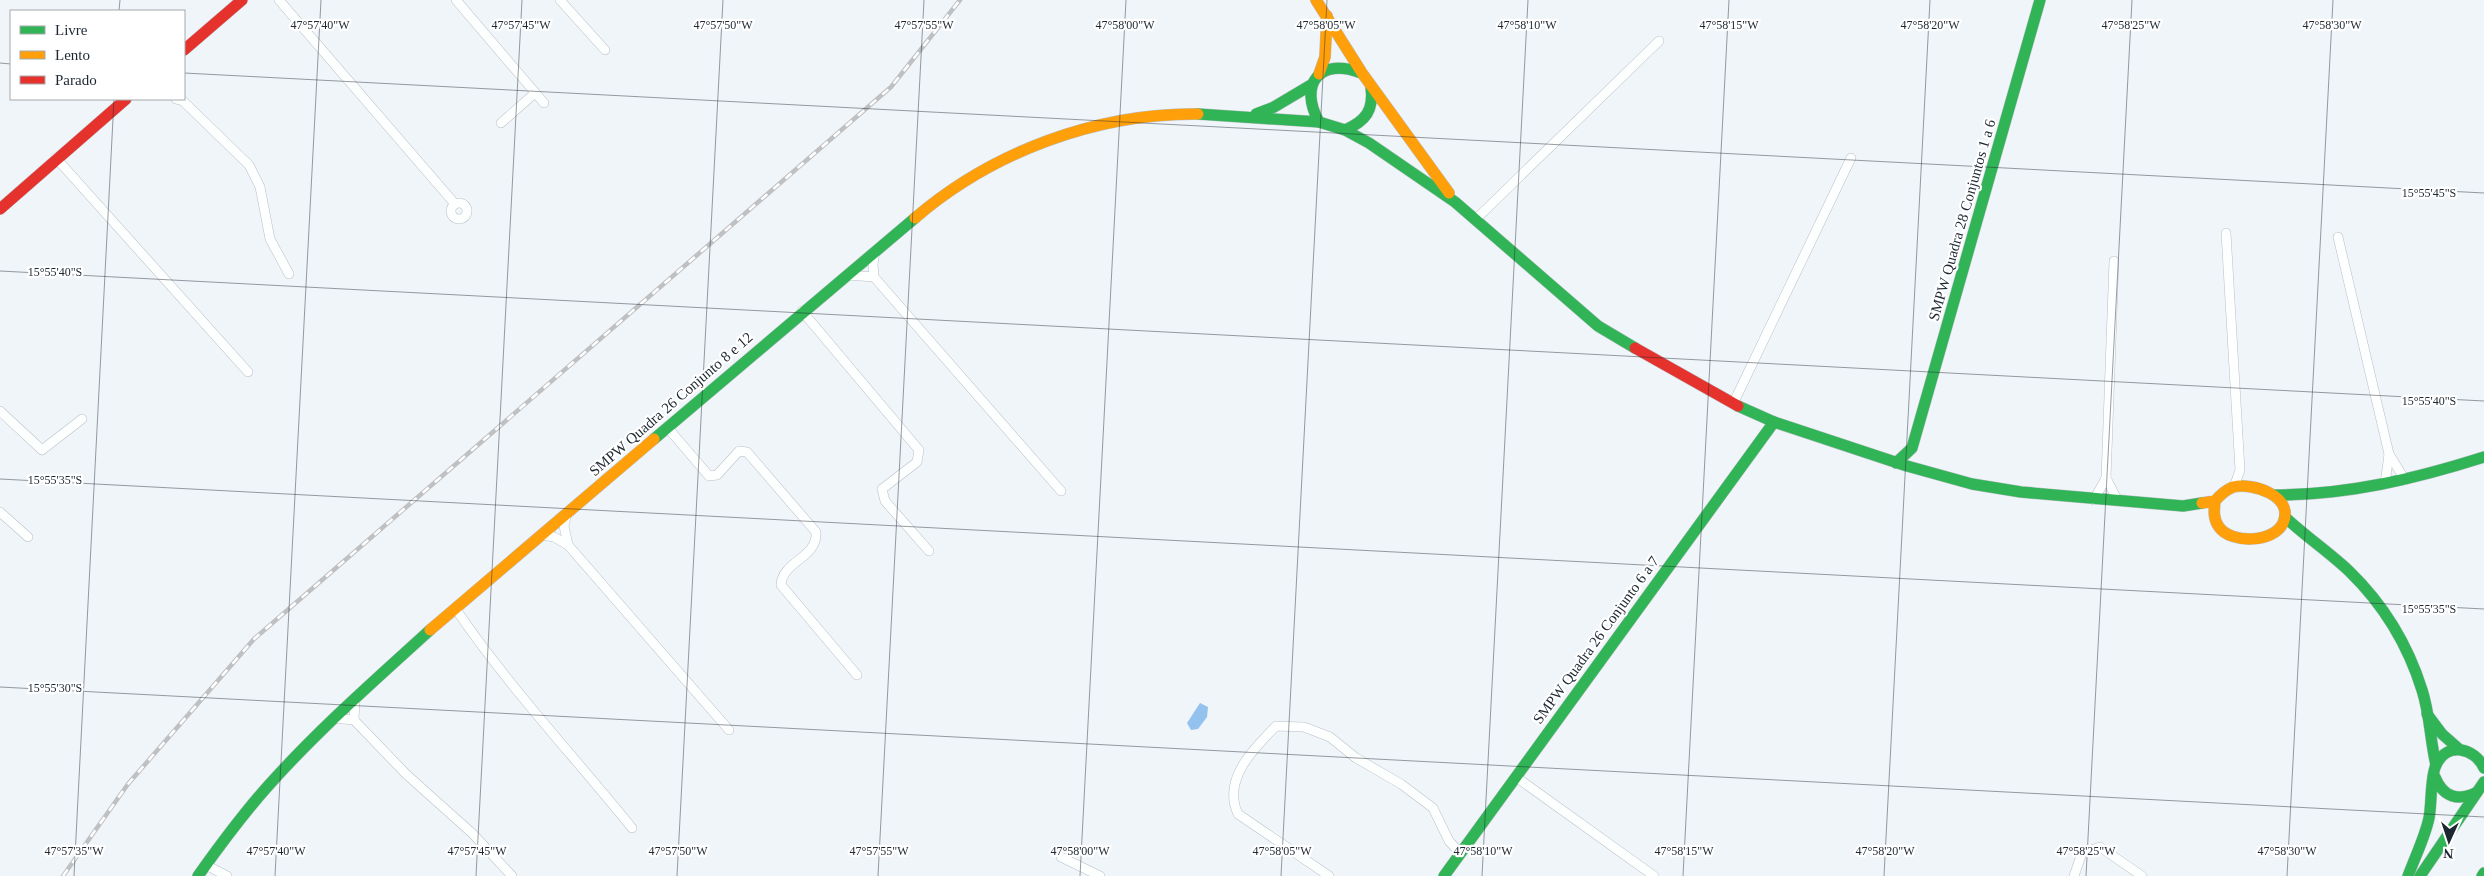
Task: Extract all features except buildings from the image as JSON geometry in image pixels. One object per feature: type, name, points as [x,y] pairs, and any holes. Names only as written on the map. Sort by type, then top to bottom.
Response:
[{"type":"street","points":[[185,49],[242,0]]},
{"type":"street","points":[[279,0],[454,204]]},
{"type":"street","points":[[456,0],[544,103]]},
{"type":"street","points":[[560,0],[605,50]]},
{"type":"street","points":[[1316,0],[1362,73],[1455,202]]},
{"type":"street","name":"SMPW Quadra 28 Conjuntos 1 a 6","points":[[1912,448],[2040,0]]},
{"type":"street","points":[[1327,16],[1325,57],[1319,74],[1311,85],[1308,98],[1312,112],[1319,122],[1345,130],[1388,155],[1455,202],[1598,326],[1733,404],[1774,422],[1896,463],[1972,484],[2012,491],[2118,502],[2183,506],[2214,501]]},
{"type":"street","points":[[1474,220],[1659,41]]},
{"type":"street","points":[[1319,74],[1329,68],[1340,66],[1352,68],[1362,73]]},
{"type":"street","name":"SMPW Quadra 26 Conjunto 8 e 12","points":[[1252,116],[1274,107],[1311,85]]},
{"type":"street","points":[[1345,130],[1359,125],[1369,114],[1373,99],[1371,85]]},
{"type":"street","points":[[501,123],[535,93]]},
{"type":"street","points":[[0,209],[56,158],[125,100]]},
{"type":"street","points":[[179,100],[249,165],[260,187],[270,239],[289,274]]},
{"type":"street","name":"SMPW Quadra 26 Conjunto 8 e 12","points":[[198,876],[233,828],[268,786],[333,718],[455,608],[802,311],[944,193],[1006,158],[1069,133],[1135,117],[1194,114],[1252,116],[1319,122]]},
{"type":"street","points":[[56,158],[248,372]]},
{"type":"street","points":[[1733,404],[1851,158]]},
{"type":"street","points":[[2226,233],[2240,470],[2234,487]]},
{"type":"street","points":[[2338,236],[2389,454],[2405,480]]},
{"type":"street","points":[[876,249],[873,264],[874,277],[1061,490]]},
{"type":"street","points":[[2094,500],[2106,478],[2114,261]]},
{"type":"street","points":[[845,275],[874,277]]},
{"type":"street","points":[[802,311],[919,450],[917,462],[882,489],[882,494],[885,501],[929,551]]},
{"type":"street","points":[[0,412],[42,450],[82,419]]},
{"type":"street","name":"SMPW Quadra 26 Conjunto 6 a 7","points":[[1444,876],[1774,422]]},
{"type":"street","points":[[667,427],[709,476],[717,475],[739,451],[747,452],[816,532],[816,541],[813,547],[784,573],[781,585],[857,675]]},
{"type":"street","points":[[1896,463],[1912,448],[1922,470]]},
{"type":"street","points":[[2385,484],[2389,454]]},
{"type":"street","points":[[2213,519],[2214,501],[2221,494],[2234,487],[2251,486],[2266,490],[2275,495],[2303,496],[2405,480],[2484,457]]},
{"type":"street","points":[[2240,470],[2251,486]]},
{"type":"street","points":[[2106,478],[2118,502]]},
{"type":"street","points":[[2275,495],[2285,513],[2304,536],[2348,570],[2387,615],[2410,657],[2423,692],[2438,786],[2451,797],[2470,797],[2482,784]]},
{"type":"street","points":[[2183,506],[2213,519],[2223,532],[2238,539],[2258,539],[2277,531],[2283,524],[2285,513],[2303,496]]},
{"type":"street","points":[[0,512],[28,537]]},
{"type":"street","points":[[567,513],[564,526],[568,544]]},
{"type":"street","points":[[2277,531],[2304,536]]},
{"type":"street","points":[[542,535],[562,540],[568,544],[729,730]]},
{"type":"street","points":[[455,608],[518,694],[572,754],[632,828]]},
{"type":"street","points":[[354,720],[355,699]]},
{"type":"street","points":[[2426,714],[2442,734],[2464,750],[2480,758],[2484,768]]},
{"type":"street","points":[[333,718],[354,720],[406,774],[473,834],[512,876]]},
{"type":"street","points":[[1329,876],[1238,814],[1232,802],[1233,785],[1252,749],[1276,726],[1304,727],[1330,737],[1356,758],[1401,784],[1433,808],[1449,841],[1460,853]]},
{"type":"street","points":[[2408,876],[2430,819],[2435,771],[2445,754],[2464,750],[2484,751]]},
{"type":"street","points":[[1516,777],[1654,876]]},
{"type":"street","points":[[2420,876],[2450,835],[2482,784]]},
{"type":"street","points":[[2074,876],[2082,853],[2100,847],[2142,876]]},
{"type":"street","points":[[1061,857],[1100,876]]},
{"type":"street","points":[[206,865],[227,876]]},
{"type":"water","points":[[1200,703],[1208,707],[1207,717],[1198,729],[1191,730],[1187,723]]},
{"type":"railway","points":[[63,876],[128,784],[254,639],[891,87],[960,0]]},
{"type":"traffic: fast","points":[[1896,463],[1912,448],[2040,0]]},
{"type":"traffic: fast","points":[[1319,122],[1313,108],[1311,96],[1312,86],[1317,77],[1324,71],[1334,69],[1347,69],[1361,73]]},
{"type":"traffic: fast","points":[[1256,114],[1274,107],[1311,85]]},
{"type":"traffic: fast","points":[[1345,130],[1358,123],[1367,114],[1371,102],[1371,87]]},
{"type":"traffic: fast","points":[[1198,114],[1319,122],[1345,130],[1369,143],[1455,202],[1598,326],[1635,348]]},
{"type":"traffic: fast","points":[[654,439],[915,218]]},
{"type":"traffic: fast","points":[[1738,406],[1774,422],[1907,466],[1972,484],[2021,492],[2183,506],[2202,503]]},
{"type":"traffic: fast","points":[[1444,876],[1774,422]]},
{"type":"traffic: fast","points":[[2275,495],[2355,489],[2407,479],[2484,457]]},
{"type":"traffic: fast","points":[[2285,517],[2349,571],[2373,597],[2393,626],[2402,641],[2422,690],[2427,708],[2436,765]]},
{"type":"traffic: fast","points":[[198,876],[223,841],[287,765],[347,706],[430,630]]},
{"type":"traffic: fast","points":[[2427,714],[2442,734],[2459,749]]},
{"type":"traffic: fast","points":[[2408,876],[2427,825],[2434,770],[2441,757],[2454,750],[2461,750],[2474,756],[2484,768]]},
{"type":"traffic: fast","points":[[2435,777],[2442,789],[2452,796],[2464,797],[2477,792]]},
{"type":"traffic: fast","points":[[2420,876],[2484,782]]},
{"type":"traffic: slow","points":[[1316,0],[1362,73],[1449,193]]},
{"type":"traffic: slow","points":[[1319,74],[1325,57],[1327,16]]},
{"type":"traffic: slow","points":[[915,218],[977,174],[1011,156],[1047,141],[1084,129],[1122,121],[1160,115],[1198,114]]},
{"type":"traffic: slow","points":[[430,630],[654,439]]},
{"type":"traffic: slow","points":[[2202,503],[2215,501],[2233,487],[2241,486],[2260,489],[2270,493],[2283,505],[2285,513],[2283,523],[2278,530],[2262,538],[2252,539],[2233,536],[2225,533],[2217,524],[2214,514],[2215,501]]},
{"type":"traffic: jam","points":[[185,49],[242,0]]},
{"type":"traffic: jam","points":[[0,209],[125,100]]},
{"type":"traffic: jam","points":[[1635,348],[1738,406]]}]
